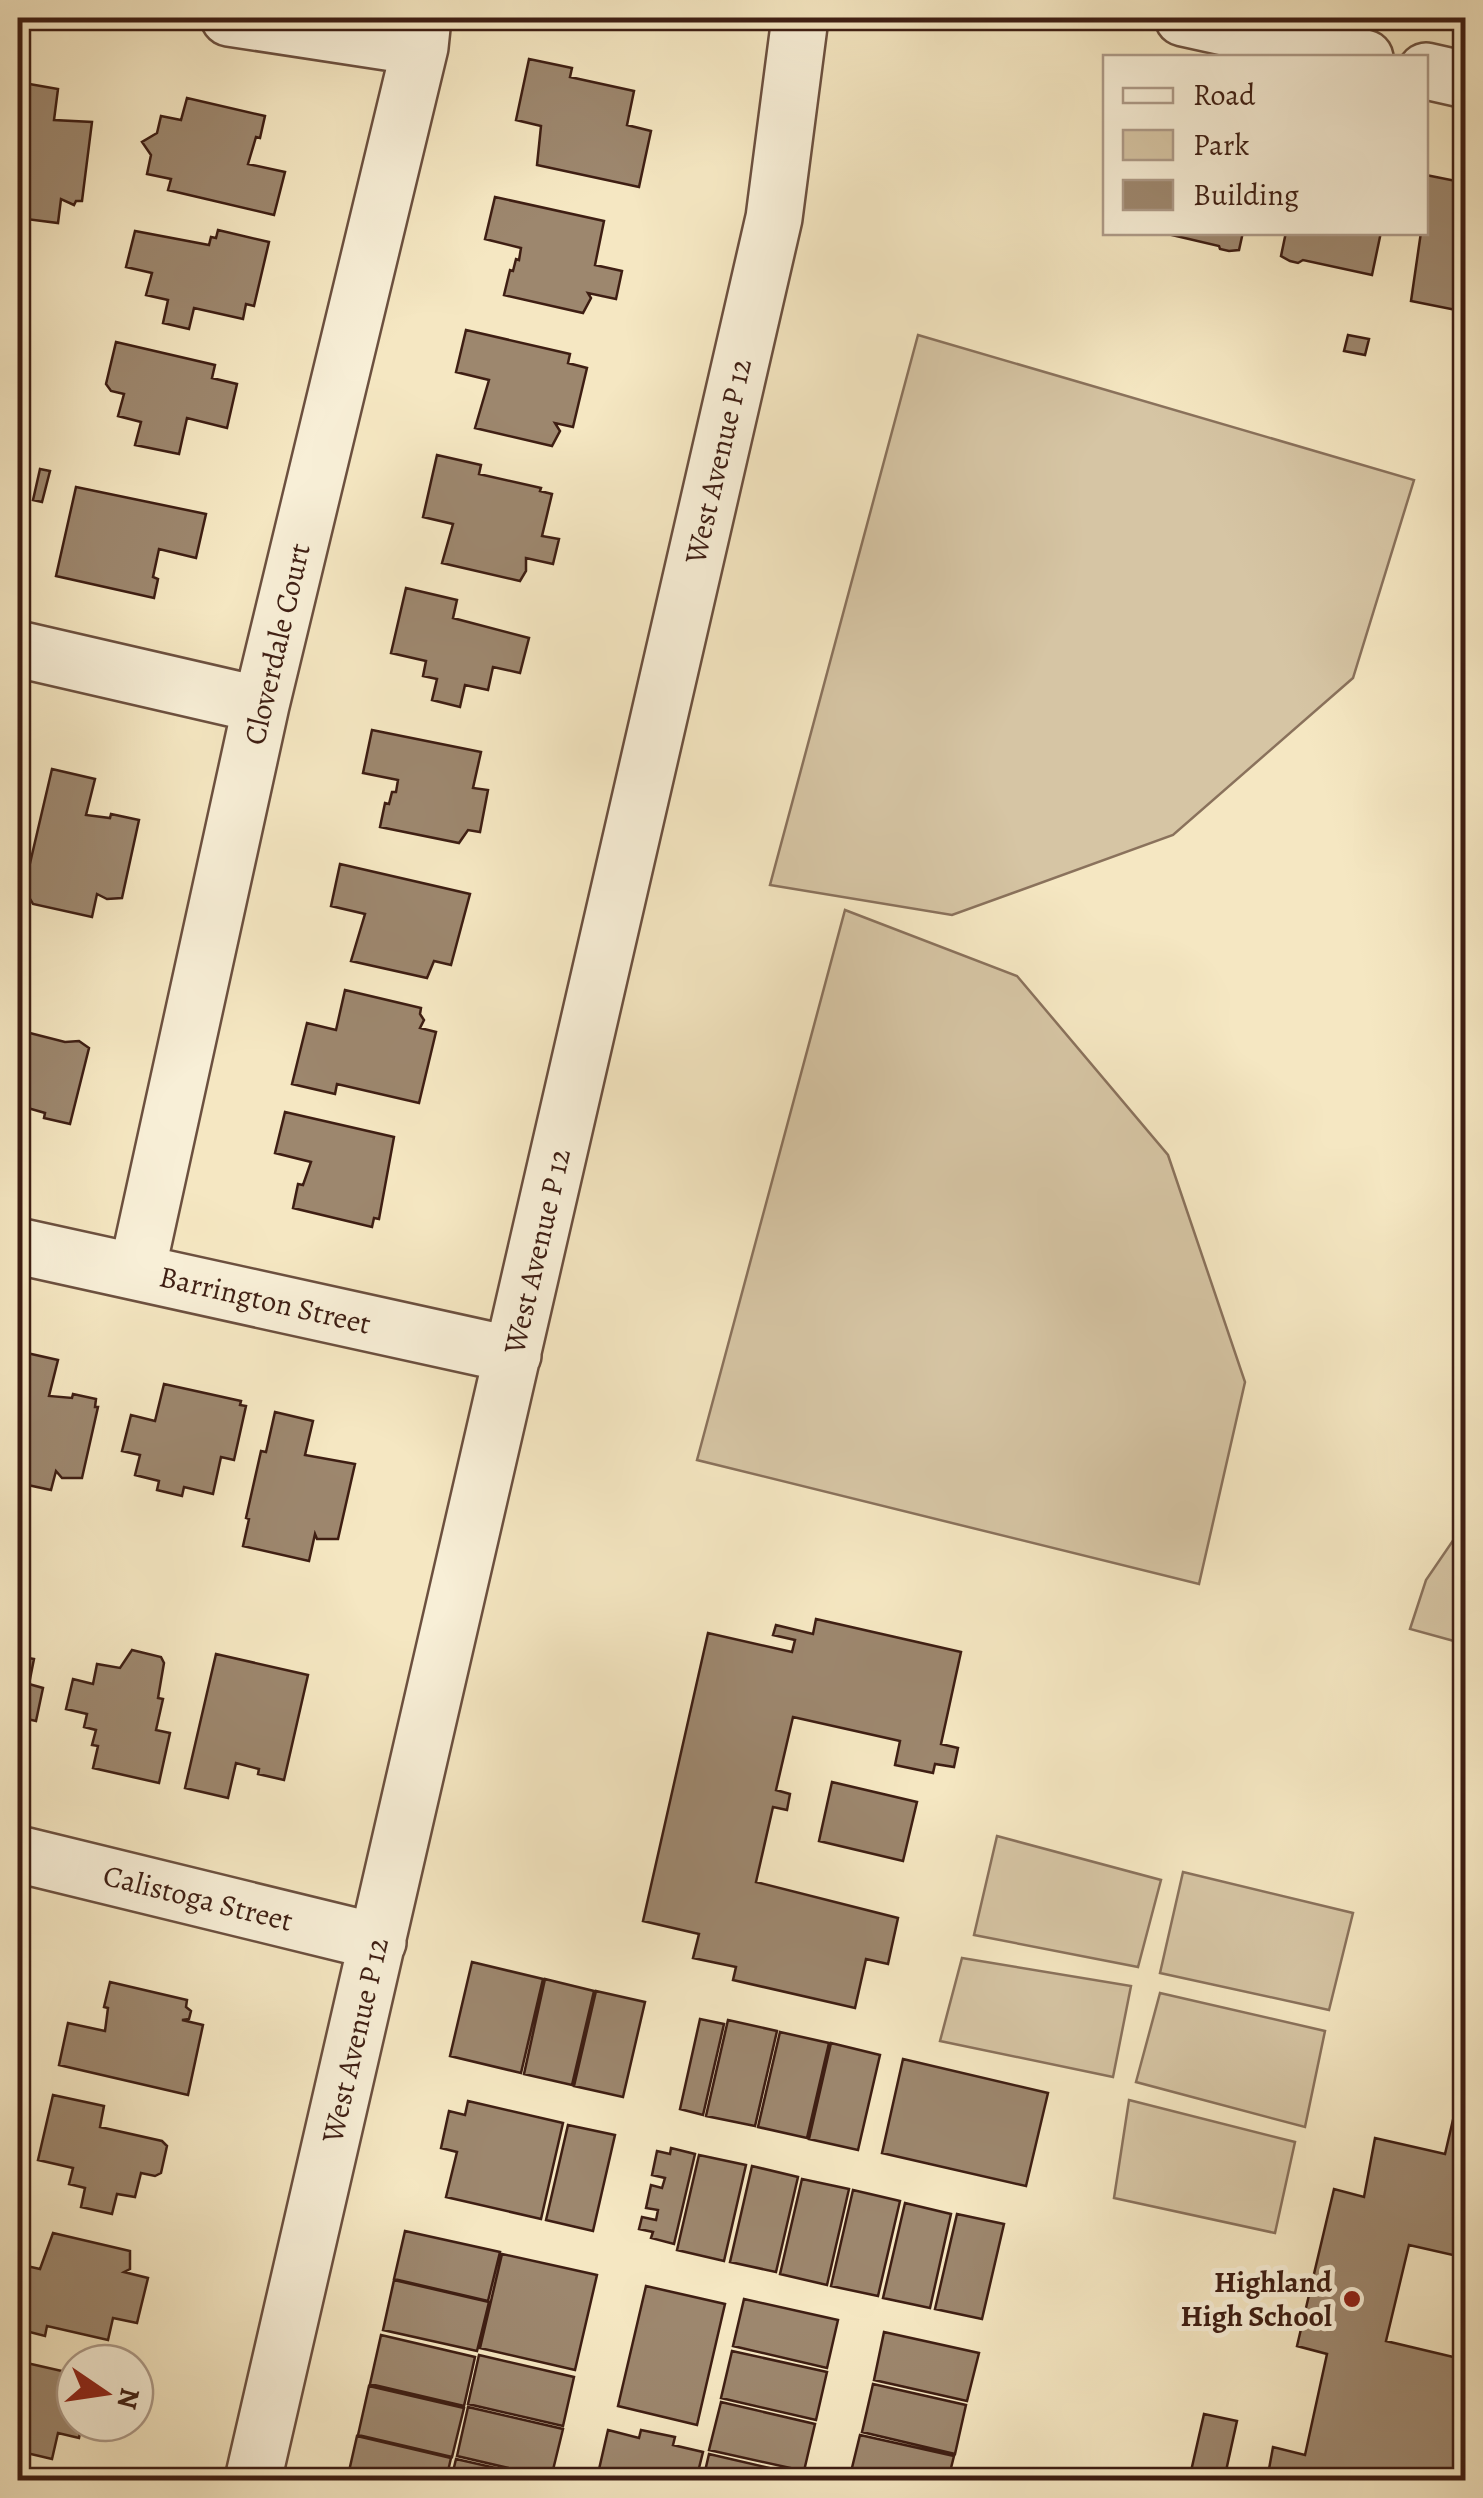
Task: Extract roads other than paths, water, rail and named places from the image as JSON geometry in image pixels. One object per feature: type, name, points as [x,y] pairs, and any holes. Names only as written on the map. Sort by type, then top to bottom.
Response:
[{"type":"street","points":[[229,18],[422,32]]},
{"type":"street","name":"West Avenue P 12","points":[[253,2480],[774,218],[800,18]]},
{"type":"street","points":[[1183,18],[1350,55]]},
{"type":"street","name":"Cloverdale Court","points":[[137,1272],[261,705],[422,32]]},
{"type":"street","points":[[1428,71],[1466,80]]},
{"type":"street","points":[[18,649],[261,705]]},
{"type":"street","name":"Barrington Street","points":[[18,1246],[513,1355]]},
{"type":"street","name":"Calistoga Street","points":[[18,1854],[378,1942]]},
{"type":"place","name":"Highland High School","points":[[1352,2299]]}]
